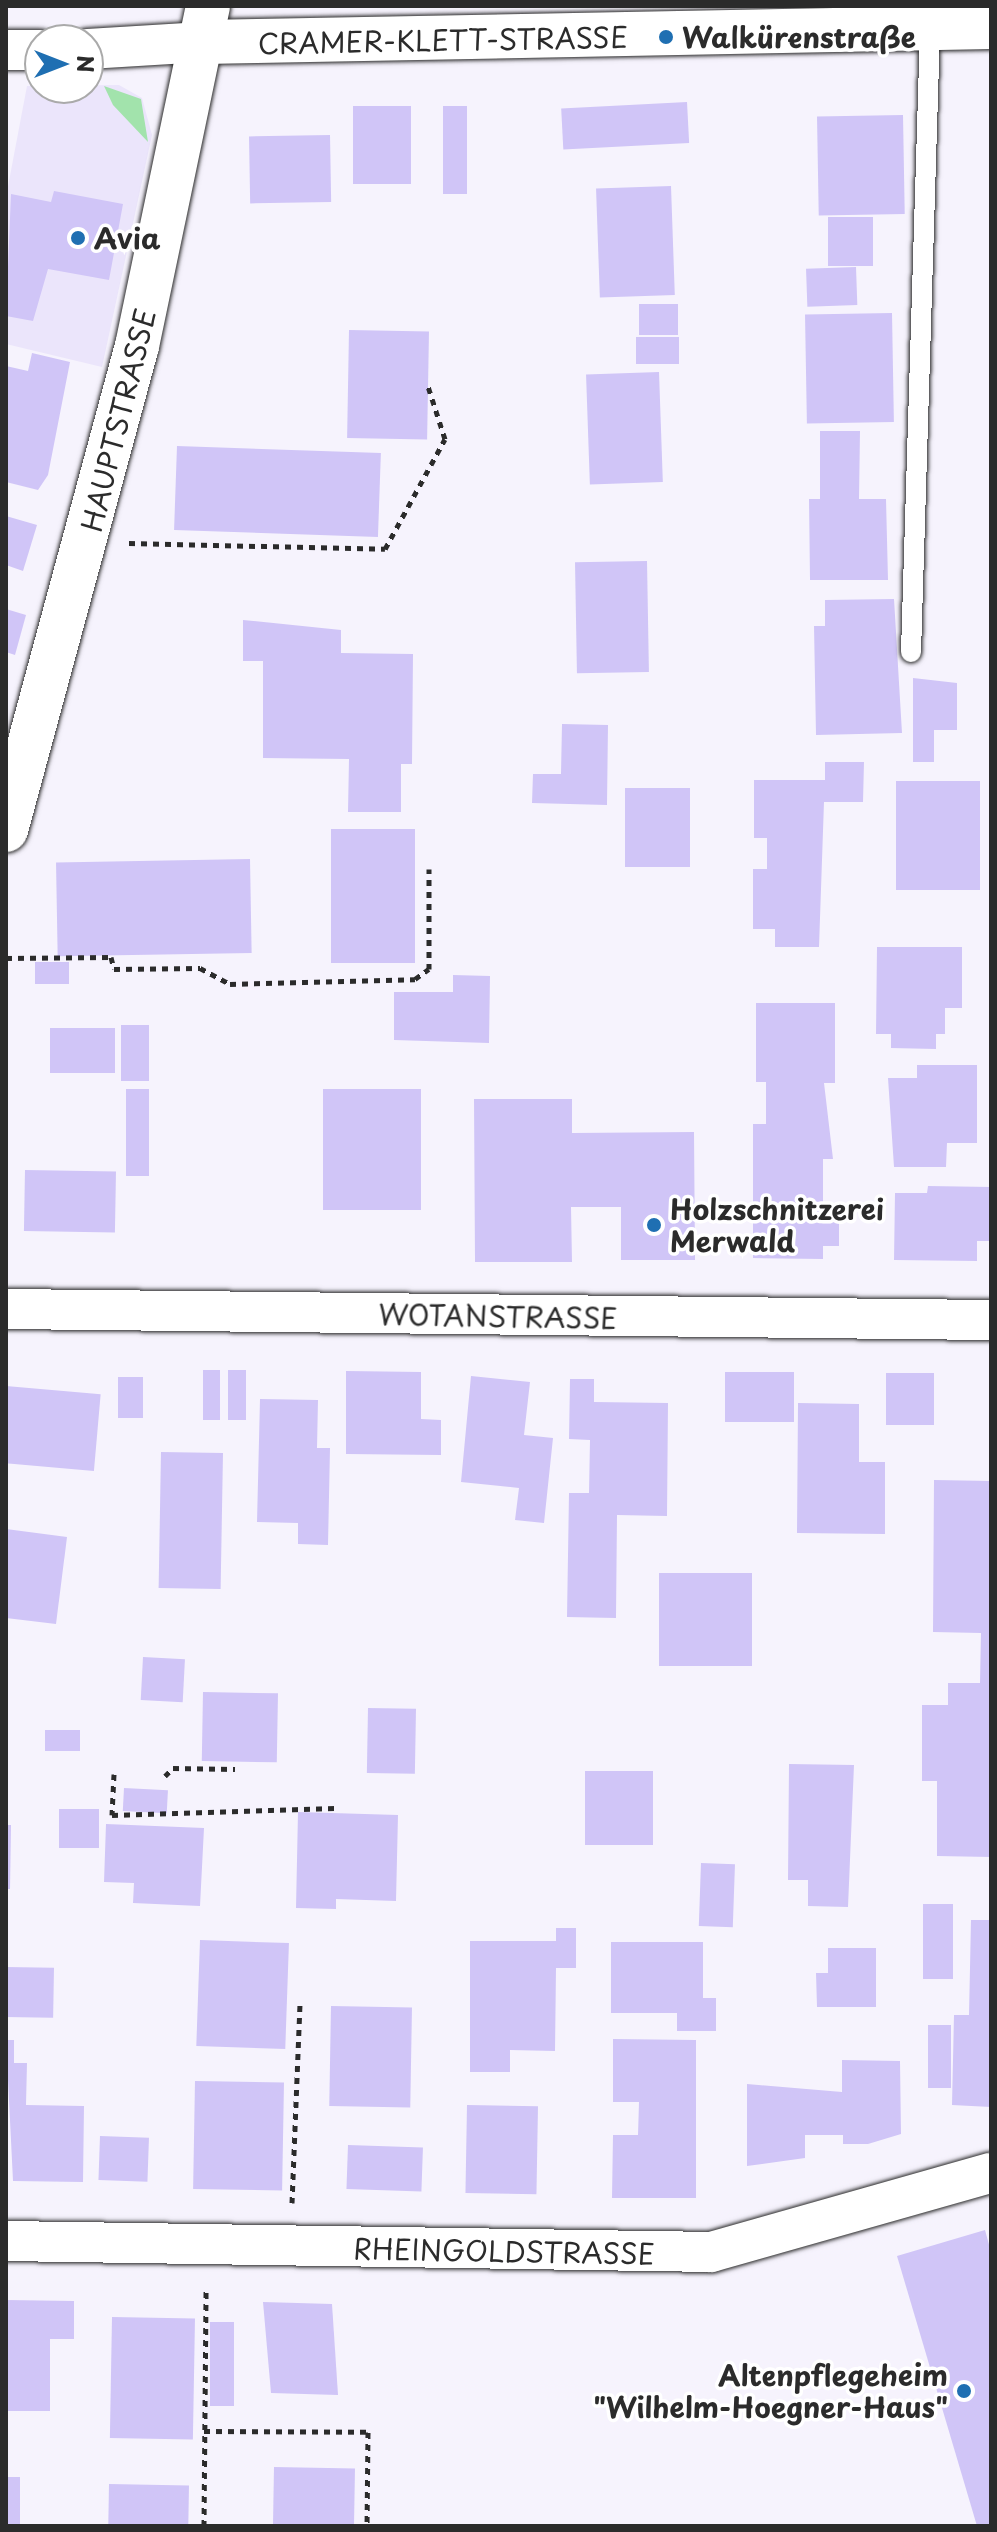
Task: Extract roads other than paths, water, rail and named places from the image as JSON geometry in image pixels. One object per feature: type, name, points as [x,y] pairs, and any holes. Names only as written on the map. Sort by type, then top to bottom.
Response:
[{"type":"street","name":"CRAMER-KLETT-STRASSE","points":[[104,46],[206,24],[991,27]]},
{"type":"street","name":"HAUPTSTRASSE","points":[[6,830],[97,506],[206,24]]},
{"type":"street","name":"WOTANSTRASSE","points":[[6,1309],[991,1320]]},
{"type":"street","name":"RHEINGOLDSTRASSE","points":[[6,2241],[711,2252],[991,2173]]},
{"type":"lane","points":[[911,652],[930,29]]},
{"type":"place","name":"Walkürenstraße","points":[[666,37]]},
{"type":"place","name":"Avia","points":[[78,238]]},
{"type":"place","name":"Holzschnitzerei Merwald","points":[[654,1225]]},
{"type":"place","name":"Altenpflegeheim \"Wilhelm-Hoegner-Haus\"","points":[[964,2391]]}]
